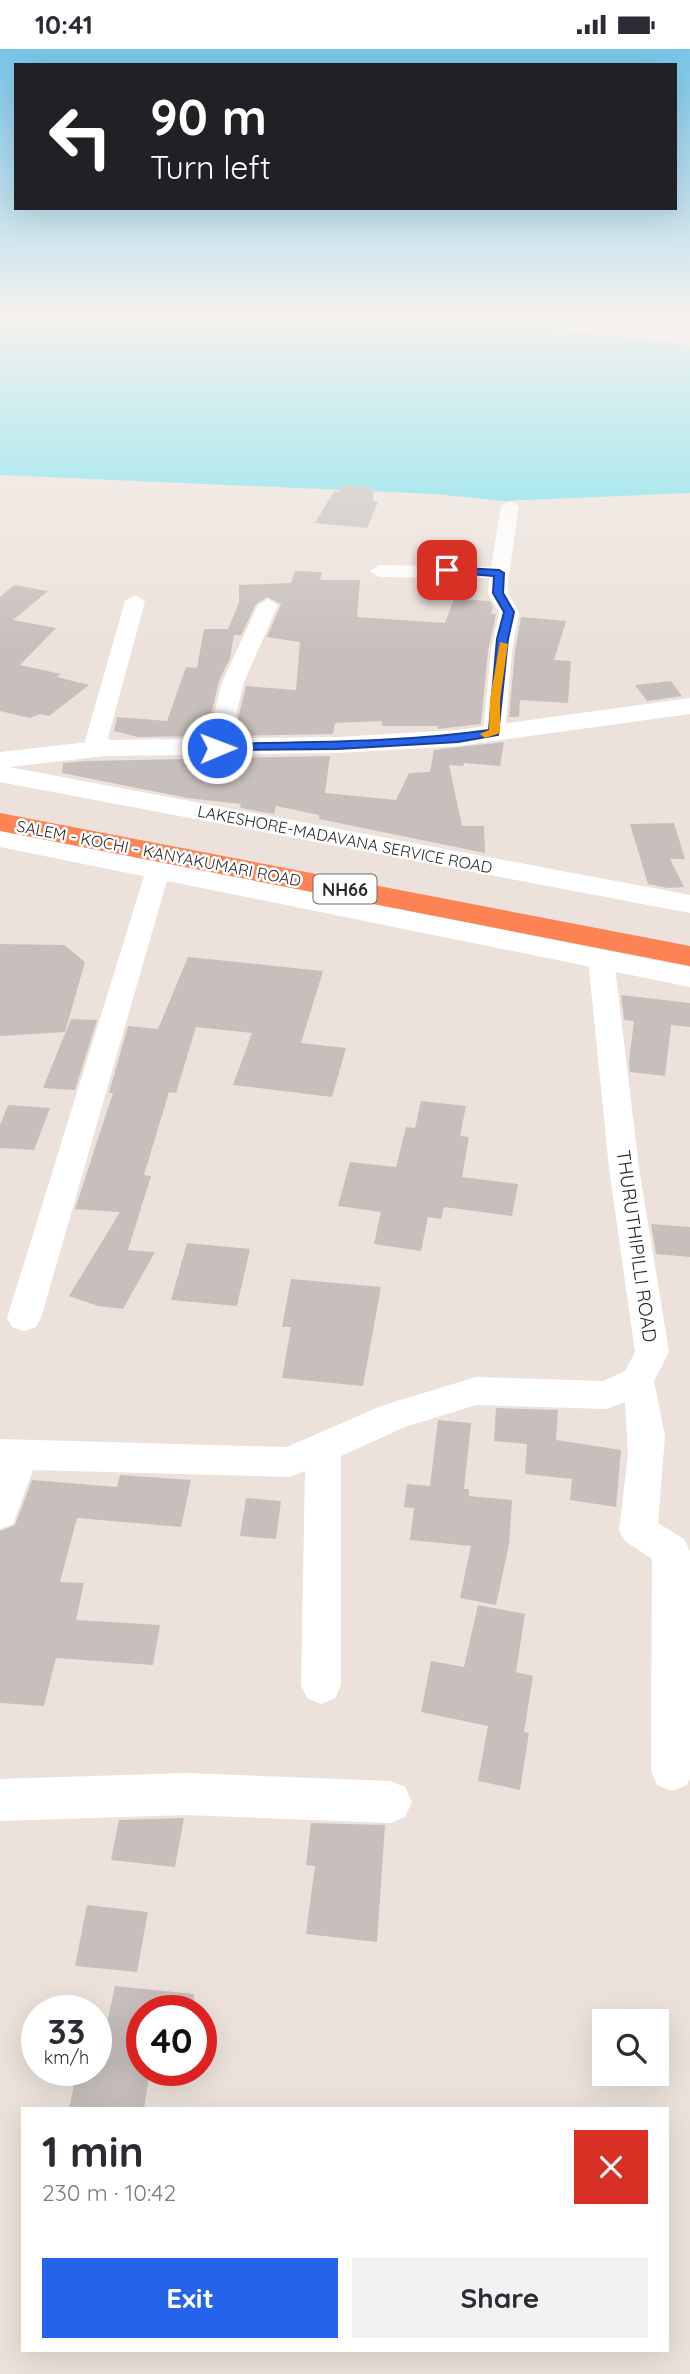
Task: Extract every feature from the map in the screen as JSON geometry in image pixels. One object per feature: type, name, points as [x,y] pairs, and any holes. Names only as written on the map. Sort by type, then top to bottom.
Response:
[{"type":"highway","name":"SALEM - KOCHI - KANYAKUMARI ROAD","points":[[0,804],[690,933]]},
{"type":"highway","name":"SALEM - KOCHI - KANYAKUMARI ROAD","points":[[0,822],[690,956]]},
{"type":"street","points":[[494,733],[503,639],[509,612],[498,593],[510,506]]},
{"type":"street","points":[[379,571],[447,570],[499,573]]},
{"type":"street","points":[[110,748],[96,741],[135,601]]},
{"type":"street","points":[[217,748],[233,682],[268,605]]},
{"type":"street","points":[[0,760],[110,748],[337,745],[458,738],[690,706]]},
{"type":"street","name":"LAKESHORE-MADAVANA SERVICE ROAD","points":[[0,774],[690,904]]},
{"type":"street","points":[[0,838],[690,977]]},
{"type":"street","points":[[24,1318],[158,870]]},
{"type":"street","name":"THURUTHIPILLI ROAD","points":[[601,959],[624,1168],[652,1352],[637,1381]]},
{"type":"street","points":[[0,1513],[10,1455],[119,1455],[289,1462],[394,1416],[476,1391],[606,1395],[637,1381],[645,1404],[647,1458],[638,1530],[671,1551],[672,1771]]},
{"type":"street","points":[[321,1685],[323,1449]]},
{"type":"street","points":[[0,1800],[186,1794],[390,1802]]},
{"type":"water","points":[[0,430],[690,430],[690,493],[504,501],[435,494],[0,475]]},
{"type":"building","points":[[344,485],[374,488],[373,501],[378,502],[367,528],[315,523],[334,491],[339,492]]},
{"type":"building","points":[[295,571],[322,572],[320,580],[360,580],[357,617],[445,623],[454,599],[490,601],[493,607],[491,614],[496,614],[488,651],[481,724],[438,729],[438,726],[382,726],[382,721],[335,723],[333,734],[234,736],[246,686],[296,690],[300,642],[267,637],[281,604],[267,597],[256,604],[241,635],[234,635],[230,658],[219,681],[206,736],[138,737],[114,731],[117,717],[167,721],[186,667],[197,668],[204,629],[228,629],[239,603],[239,585],[291,583]]},
{"type":"building","points":[[14,585],[48,591],[13,620],[56,628],[20,665],[61,674],[57,677],[89,685],[49,716],[40,714],[30,718],[0,711],[0,597]]},
{"type":"building","points":[[521,617],[566,621],[554,660],[571,661],[568,703],[520,700],[519,717],[509,717],[515,651]]},
{"type":"building","points":[[671,681],[682,696],[647,701],[635,685]]},
{"type":"building","points":[[504,742],[500,766],[464,763],[463,766],[449,765],[462,826],[484,826],[485,853],[319,819],[319,815],[276,806],[274,814],[240,808],[241,804],[187,798],[62,773],[63,763],[86,761],[330,756],[325,793],[396,800],[409,773],[430,772],[434,750]]},
{"type":"building","points":[[674,823],[685,859],[670,859],[684,887],[668,888],[648,884],[630,824]]},
{"type":"building","points":[[0,944],[64,945],[85,962],[65,1032],[0,1036]]},
{"type":"building","points":[[188,957],[323,971],[301,1043],[346,1048],[332,1097],[233,1085],[252,1033],[196,1027],[176,1093],[169,1092],[144,1175],[151,1176],[128,1250],[155,1252],[123,1309],[98,1306],[69,1296],[120,1212],[75,1209],[113,1093],[109,1093],[128,1026],[158,1029]]},
{"type":"building","points":[[621,995],[690,1003],[690,1027],[671,1025],[665,1076],[630,1072],[634,1021],[624,1020]]},
{"type":"building","points":[[71,1019],[97,1020],[75,1090],[43,1088]]},
{"type":"building","points":[[421,1101],[466,1106],[460,1136],[469,1137],[462,1177],[518,1184],[512,1216],[444,1207],[441,1219],[428,1217],[421,1251],[374,1244],[381,1212],[338,1206],[350,1162],[396,1167],[406,1127],[415,1128]]},
{"type":"building","points":[[8,1105],[50,1108],[34,1150],[0,1148],[0,1125]]},
{"type":"building","points":[[651,1224],[690,1227],[690,1257],[656,1254]]},
{"type":"building","points":[[187,1243],[250,1249],[237,1306],[171,1300]]},
{"type":"building","points":[[291,1279],[381,1287],[363,1386],[282,1378],[291,1327],[282,1327]]},
{"type":"building","points":[[496,1408],[558,1410],[556,1440],[621,1450],[616,1507],[570,1500],[572,1479],[525,1474],[527,1444],[494,1441]]},
{"type":"building","points":[[438,1420],[471,1423],[464,1489],[469,1489],[469,1496],[512,1500],[509,1544],[496,1605],[460,1598],[471,1546],[410,1540],[414,1508],[404,1507],[407,1484],[430,1486]]},
{"type":"building","points":[[120,1475],[191,1480],[181,1527],[77,1518],[60,1582],[84,1583],[76,1620],[160,1625],[153,1665],[56,1658],[44,1706],[0,1703],[0,1531],[15,1525],[32,1480],[117,1487]]},
{"type":"building","points":[[246,1498],[281,1501],[276,1539],[240,1536]]},
{"type":"building","points":[[478,1605],[525,1614],[516,1672],[533,1676],[524,1732],[529,1733],[520,1790],[478,1781],[488,1726],[421,1712],[431,1661],[464,1667]]},
{"type":"building","points":[[184,1818],[175,1867],[111,1860],[119,1820]]},
{"type":"building","points":[[311,1823],[385,1825],[377,1942],[306,1934],[315,1866],[306,1865]]},
{"type":"building","points":[[87,1905],[148,1912],[137,1972],[75,1966]]},
{"type":"building","points":[[115,1986],[194,1994],[126,1995],[126,2086],[148,2086],[144,2107],[69,2107],[74,2086],[112,2086],[112,2000]]},
{"type":"slow traffic","points":[[485,734],[494,733],[495,699],[503,644]]},
{"type":"route","points":[[217,748],[337,745],[458,738],[494,733],[495,699],[509,612],[498,593],[499,573],[447,570]]}]
